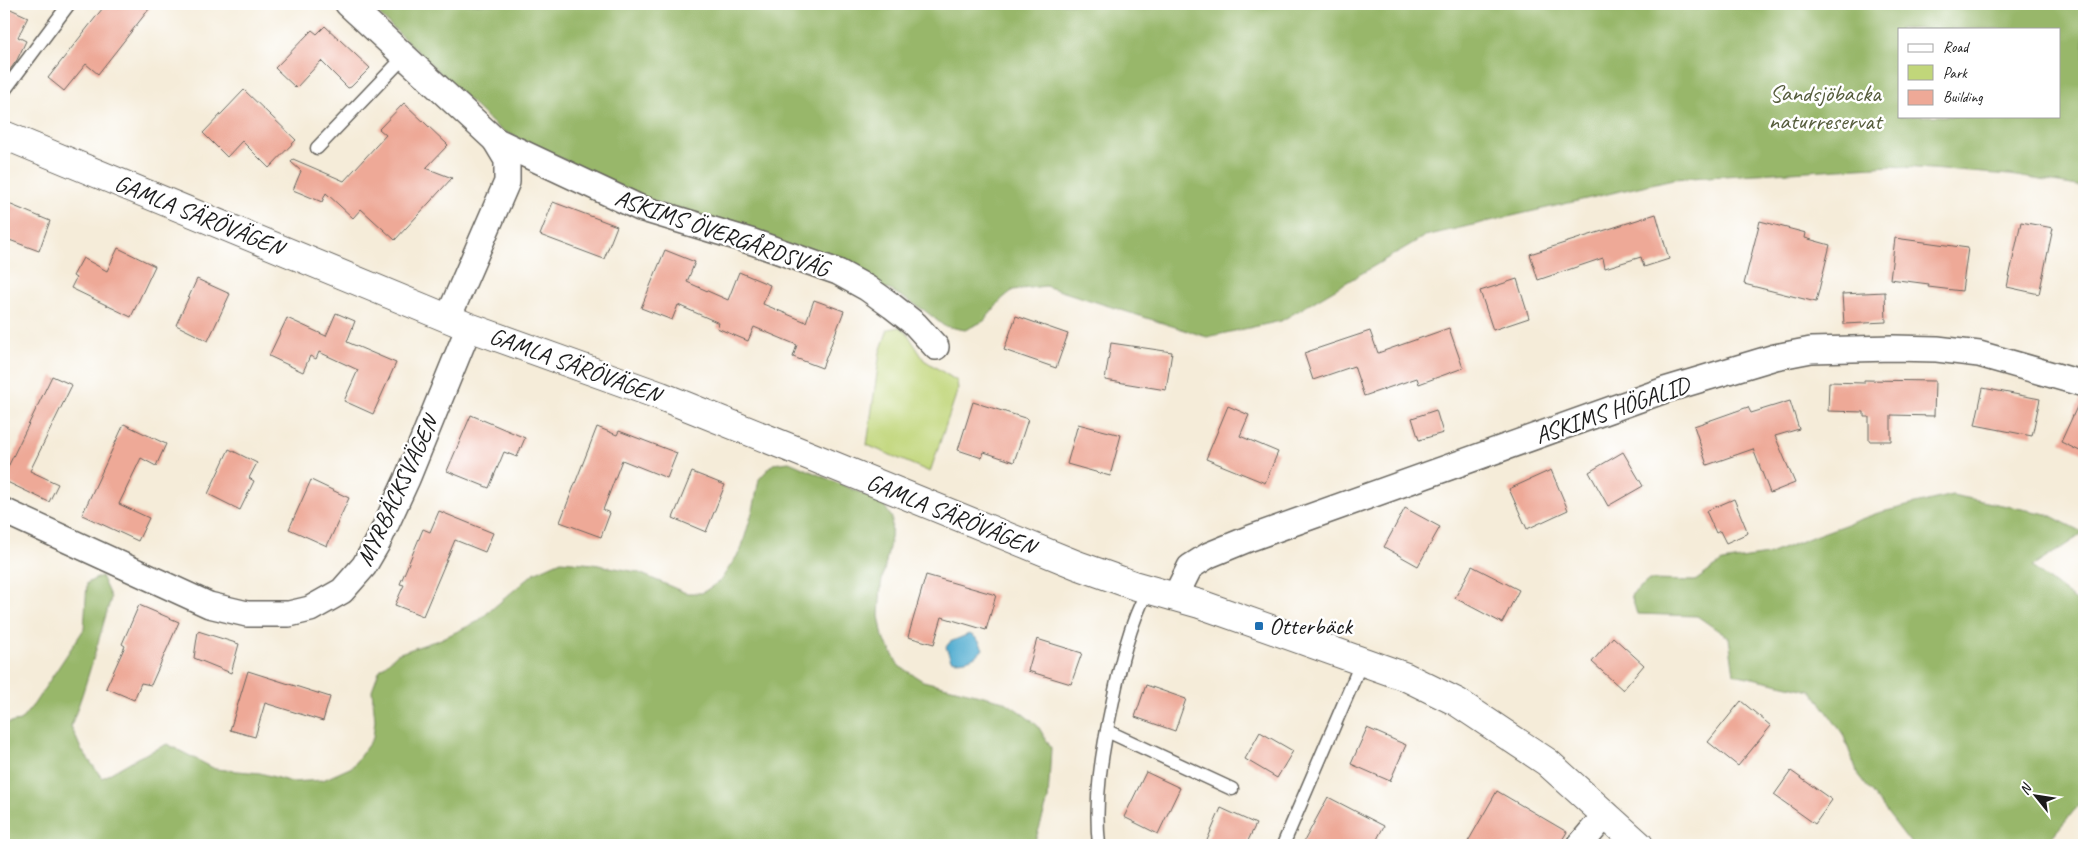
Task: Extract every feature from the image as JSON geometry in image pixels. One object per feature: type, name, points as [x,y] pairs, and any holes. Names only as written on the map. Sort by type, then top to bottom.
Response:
[{"type":"street","name":"ASKIMS ÖVERGÅRDSVÄG","points":[[348,4],[495,140],[507,160],[508,182],[459,322]]},
{"type":"street","name":"GAMLA SÄRÖVÄGEN","points":[[4,135],[459,322],[670,400],[1077,565],[1200,604],[1406,677],[1456,702],[1547,762],[1638,845]]},
{"type":"street","name":"ASKIMS ÖVERGÅRDSVÄG","points":[[495,140],[640,208],[753,242],[838,272],[867,288],[892,306],[915,324],[936,347]]},
{"type":"street","name":"MYRBÄCKSVÄGEN","points":[[4,511],[217,607],[247,614],[267,615],[289,614],[310,609],[342,591],[364,566],[378,542],[407,479],[459,322]]},
{"type":"street","name":"ASKIMS HÖGALID","points":[[1174,597],[1190,567],[1209,555],[1248,539],[1664,390],[1776,357],[1811,350],[1850,348],[1937,349],[1979,354],[2084,384]]},
{"type":"street","points":[[1580,845],[1606,814]]},
{"type":"lane","points":[[4,91],[69,4]]},
{"type":"lane","points":[[317,148],[404,56]]},
{"type":"lane","points":[[1100,845],[1097,795],[1107,731],[1119,669],[1130,629],[1148,589]]},
{"type":"lane","points":[[1283,845],[1362,661]]},
{"type":"lane","points":[[1107,731],[1232,789]]},
{"type":"green space","name":"Sandsjöbacka naturreservat","points":[[368,4],[2084,4],[2084,187],[2010,175],[1891,166],[1673,179],[1425,236],[1281,321],[1207,337],[1045,286],[1013,290],[1002,299],[984,321],[965,330],[944,326],[924,310],[892,291],[641,196],[499,129]]},
{"type":"green space","points":[[900,327],[907,333],[924,360],[957,381],[958,389],[930,472],[867,445],[880,352],[888,329]]},
{"type":"green space","points":[[789,462],[882,502],[892,518],[891,538],[881,585],[879,616],[883,637],[899,666],[923,681],[1004,701],[1038,726],[1051,748],[1048,800],[1034,845],[4,845],[4,724],[20,721],[34,704],[84,629],[87,583],[101,576],[111,598],[71,726],[81,749],[102,778],[167,744],[215,769],[260,773],[292,782],[323,780],[352,767],[373,738],[375,720],[372,690],[379,671],[397,654],[441,639],[477,622],[534,573],[561,561],[593,564],[637,572],[686,593],[702,593],[720,581],[741,550],[754,506],[759,479],[773,464]]},
{"type":"green space","points":[[1952,495],[2047,514],[2084,533],[2032,567],[2084,607],[2084,799],[2045,845],[1912,845],[1858,775],[1843,734],[1812,691],[1734,674],[1729,638],[1697,616],[1637,614],[1631,595],[1649,580],[1695,581],[1722,562],[1767,555],[1878,513]]},
{"type":"water","points":[[969,634],[978,640],[983,649],[969,659],[951,660],[946,647],[950,642]]},
{"type":"building","points":[[106,4],[153,4],[98,74],[86,64],[64,91],[48,78]]},
{"type":"building","points":[[4,6],[28,17],[18,37],[26,41],[17,60],[4,78]]},
{"type":"building","points":[[325,26],[370,68],[348,88],[321,61],[296,88],[275,68],[312,30],[317,34]]},
{"type":"building","points":[[244,90],[296,140],[269,168],[242,141],[227,157],[203,133]]},
{"type":"building","points":[[404,103],[448,145],[426,168],[452,178],[395,240],[361,209],[353,218],[326,193],[322,202],[293,190],[301,171],[291,162],[293,159],[344,181],[386,135],[379,129]]},
{"type":"building","points":[[4,202],[50,221],[39,251],[4,238]]},
{"type":"building","points":[[553,202],[617,226],[604,259],[540,235]]},
{"type":"building","points":[[1656,214],[1669,259],[1644,267],[1641,257],[1605,268],[1603,258],[1538,280],[1530,254]]},
{"type":"building","points":[[1760,221],[1806,233],[1805,238],[1830,245],[1816,302],[1744,284]]},
{"type":"building","points":[[2021,222],[2053,228],[2039,294],[2007,287]]},
{"type":"building","points":[[1895,238],[1968,248],[1962,291],[1928,287],[1929,284],[1890,279]]},
{"type":"building","points":[[118,248],[155,266],[131,317],[71,288],[76,278],[73,276],[83,258],[107,271]]},
{"type":"building","points":[[665,250],[695,262],[687,282],[728,300],[739,272],[770,285],[763,304],[806,322],[814,300],[844,311],[822,368],[793,357],[797,345],[754,327],[748,341],[717,328],[719,323],[678,305],[672,320],[641,308]]},
{"type":"building","points":[[197,279],[230,294],[208,341],[176,325]]},
{"type":"building","points":[[1517,279],[1529,318],[1493,330],[1480,291]]},
{"type":"building","points":[[1885,292],[1886,322],[1844,324],[1842,294]]},
{"type":"building","points":[[336,313],[355,321],[347,342],[396,363],[373,414],[344,401],[358,370],[319,352],[316,359],[310,356],[303,372],[269,356],[287,318],[326,336]]},
{"type":"building","points":[[1016,316],[1068,334],[1056,368],[1004,350]]},
{"type":"building","points":[[1449,328],[1463,368],[1419,384],[1417,378],[1364,396],[1354,366],[1313,380],[1304,353],[1370,331],[1378,353]]},
{"type":"building","points":[[1111,343],[1172,352],[1166,390],[1105,380]]},
{"type":"building","points":[[52,376],[72,385],[30,471],[58,484],[49,502],[5,481],[5,473]]},
{"type":"building","points":[[1864,380],[1935,381],[1934,416],[1891,415],[1891,441],[1869,441],[1869,417],[1864,417],[1864,412],[1828,411],[1829,382],[1864,383]]},
{"type":"building","points":[[1983,388],[2040,399],[2032,436],[1975,425]]},
{"type":"building","points":[[2081,398],[2084,398],[2084,453],[2061,442]]},
{"type":"building","points":[[1790,401],[1799,429],[1775,436],[1795,483],[1770,493],[1753,449],[1707,465],[1694,426],[1748,407],[1751,413]]},
{"type":"building","points":[[973,402],[1028,419],[1014,462],[984,452],[982,458],[958,450]]},
{"type":"building","points":[[1228,406],[1249,415],[1240,436],[1278,452],[1265,483],[1206,459]]},
{"type":"building","points":[[1436,410],[1443,433],[1419,440],[1412,418]]},
{"type":"building","points":[[471,415],[525,438],[517,457],[504,452],[489,488],[447,471]]},
{"type":"building","points":[[124,424],[166,444],[156,466],[141,458],[119,504],[149,518],[138,541],[82,515]]},
{"type":"building","points":[[1078,424],[1121,435],[1110,476],[1067,464]]},
{"type":"building","points":[[597,427],[617,435],[619,431],[677,453],[667,478],[622,460],[603,510],[610,513],[601,537],[560,522]]},
{"type":"building","points":[[229,449],[257,463],[249,478],[254,481],[240,510],[208,494]]},
{"type":"building","points":[[1623,452],[1643,486],[1608,506],[1589,472]]},
{"type":"building","points":[[1551,470],[1568,510],[1527,529],[1509,489]]},
{"type":"building","points":[[692,472],[725,485],[706,532],[673,518]]},
{"type":"building","points":[[311,480],[349,498],[327,546],[289,529]]},
{"type":"building","points":[[1734,499],[1748,533],[1726,543],[1720,531],[1716,533],[1706,511]]},
{"type":"building","points":[[1405,508],[1440,527],[1418,566],[1384,547]]},
{"type":"building","points":[[439,511],[493,533],[485,552],[455,540],[423,616],[395,605],[404,585],[400,584],[423,529],[430,532]]},
{"type":"building","points":[[1472,566],[1519,590],[1502,623],[1455,598]]},
{"type":"building","points":[[926,575],[996,595],[986,630],[942,617],[934,644],[908,637]]},
{"type":"building","points":[[139,605],[179,622],[151,685],[141,683],[134,700],[106,688],[125,646],[122,644]]},
{"type":"building","points":[[198,631],[239,644],[231,673],[194,658]]},
{"type":"building","points":[[1613,637],[1644,665],[1623,690],[1592,662]]},
{"type":"building","points":[[1037,639],[1082,653],[1071,684],[1028,671]]},
{"type":"building","points":[[248,671],[330,697],[323,721],[265,703],[255,737],[230,730]]},
{"type":"building","points":[[1146,685],[1186,699],[1175,731],[1135,717]]},
{"type":"building","points":[[1741,701],[1771,726],[1738,766],[1708,742]]},
{"type":"building","points":[[1367,728],[1406,745],[1390,781],[1351,764]]},
{"type":"building","points":[[1260,732],[1293,751],[1277,778],[1245,759]]},
{"type":"building","points":[[1791,771],[1832,800],[1815,824],[1774,795]]},
{"type":"building","points":[[1146,772],[1180,788],[1158,834],[1124,817]]},
{"type":"building","points":[[1497,791],[1567,832],[1559,845],[1466,845]]},
{"type":"building","points":[[1328,797],[1384,826],[1374,845],[1302,845]]},
{"type":"building","points":[[1221,808],[1256,824],[1246,845],[1205,845]]},
{"type":"place","name":"Otterbäck","points":[[1259,626]]}]
